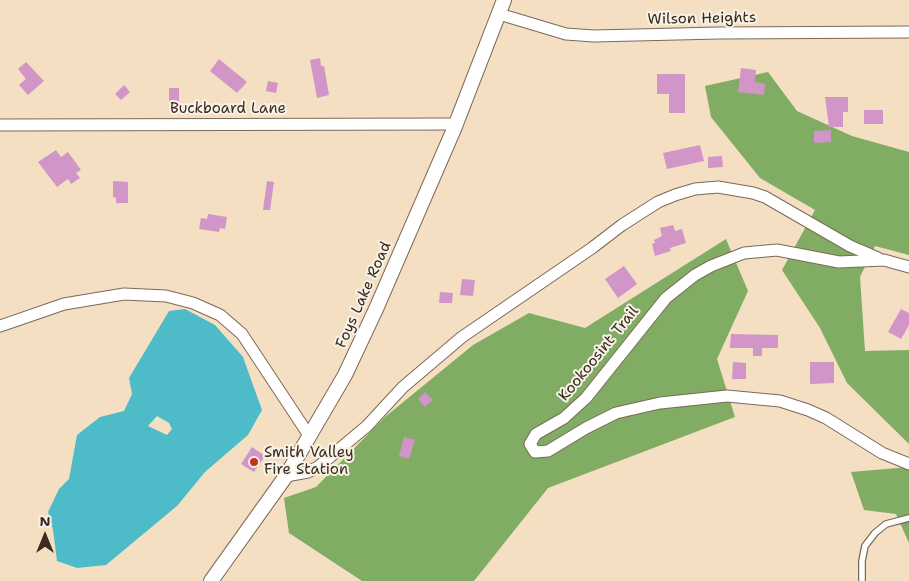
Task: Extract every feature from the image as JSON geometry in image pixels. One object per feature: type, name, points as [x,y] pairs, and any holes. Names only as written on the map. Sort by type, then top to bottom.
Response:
[{"type":"street","name":"Foys Lake Road","points":[[211,581],[286,476],[310,437],[361,343],[456,124],[504,0]]},
{"type":"street","name":"Wilson Heights","points":[[498,14],[566,34],[594,36],[909,32]]},
{"type":"street","name":"Buckboard Lane","points":[[0,125],[456,124]]},
{"type":"street","name":"Kookoosint Trail","points":[[286,476],[308,472],[318,467],[367,426],[403,387],[462,337],[592,248],[622,225],[658,202],[675,195],[695,189],[718,187],[730,188],[765,197],[850,246],[884,260],[909,267]]},
{"type":"street","name":"Kookoosint Trail","points":[[884,260],[848,262],[801,253],[761,250],[744,253],[711,266],[666,298],[586,398],[564,418],[536,434],[530,444],[535,452],[548,451],[586,428],[616,413],[660,403],[728,396],[780,401],[808,410],[826,418],[882,453],[909,464]]},
{"type":"street","points":[[0,326],[64,304],[124,294],[159,295],[194,303],[220,315],[242,334],[310,437]]},
{"type":"lane","points":[[862,581],[862,561],[865,546],[875,533],[886,524],[909,518]]},
{"type":"green space","points":[[768,72],[797,111],[852,136],[909,152],[909,255],[875,246],[860,277],[865,351],[909,350],[909,444],[847,383],[820,328],[782,270],[815,210],[760,178],[711,117],[705,86]]},
{"type":"green space","points":[[726,239],[748,291],[717,359],[735,417],[548,488],[474,581],[362,581],[289,533],[284,498],[316,487],[385,417],[473,345],[529,313],[585,328]]},
{"type":"green space","points":[[909,467],[909,543],[896,514],[864,510],[851,472]]},
{"type":"water","points":[[185,309],[215,325],[243,357],[262,410],[248,435],[205,472],[177,506],[106,565],[77,568],[57,561],[53,530],[48,512],[59,489],[69,479],[77,435],[100,417],[124,411],[132,394],[129,378],[169,311]],"holes":[[[157,416],[169,423],[172,429],[167,435],[148,426]]]},
{"type":"building","points":[[320,58],[321,66],[324,66],[329,95],[317,98],[310,60]]},
{"type":"building","points":[[219,59],[247,82],[237,93],[210,71]]},
{"type":"building","points":[[26,62],[44,81],[28,95],[19,85],[26,79],[18,69]]},
{"type":"building","points":[[741,68],[756,70],[755,82],[765,84],[764,95],[738,92]]},
{"type":"building","points":[[657,74],[685,74],[685,113],[669,113],[669,94],[657,94]]},
{"type":"building","points":[[268,81],[278,83],[276,93],[266,91]]},
{"type":"building","points":[[124,85],[130,92],[121,100],[115,94]]},
{"type":"building","points":[[169,88],[179,88],[179,106],[169,106]]},
{"type":"building","points":[[825,97],[848,97],[848,112],[843,112],[843,127],[829,127]]},
{"type":"building","points":[[864,110],[883,110],[883,124],[864,124]]},
{"type":"building","points":[[831,130],[831,142],[814,143],[814,131]]},
{"type":"building","points":[[700,145],[704,161],[667,169],[663,153]]},
{"type":"building","points":[[56,150],[61,157],[68,152],[81,170],[76,173],[80,178],[71,184],[68,179],[57,187],[38,162]]},
{"type":"building","points":[[722,156],[723,167],[708,168],[708,157]]},
{"type":"building","points":[[113,181],[128,182],[128,203],[116,203],[116,198],[113,197]]},
{"type":"building","points":[[267,181],[274,182],[270,210],[263,210]]},
{"type":"building","points":[[208,214],[227,217],[225,229],[220,228],[219,232],[199,229],[201,218],[207,219]]},
{"type":"building","points":[[673,225],[675,231],[682,229],[686,243],[670,248],[671,251],[655,256],[652,244],[655,243],[654,240],[662,236],[660,228]]},
{"type":"building","points":[[624,266],[637,284],[618,298],[605,279]]},
{"type":"building","points":[[462,279],[475,280],[473,296],[460,295]]},
{"type":"building","points":[[440,292],[453,293],[452,303],[439,303]]},
{"type":"building","points":[[901,309],[909,313],[909,325],[901,339],[888,332]]},
{"type":"building","points":[[731,334],[778,335],[778,348],[762,348],[762,356],[753,356],[753,348],[730,348]]},
{"type":"building","points":[[733,362],[746,363],[746,379],[732,379]]},
{"type":"building","points":[[810,362],[834,362],[834,383],[810,384]]},
{"type":"building","points":[[425,392],[433,400],[425,407],[418,399]]},
{"type":"building","points":[[404,437],[415,440],[409,459],[399,456]]},
{"type":"building","points":[[252,447],[265,456],[254,472],[241,464]]},
{"type":"place","name":"Smith Valley Fire Station","points":[[254,462]]}]
